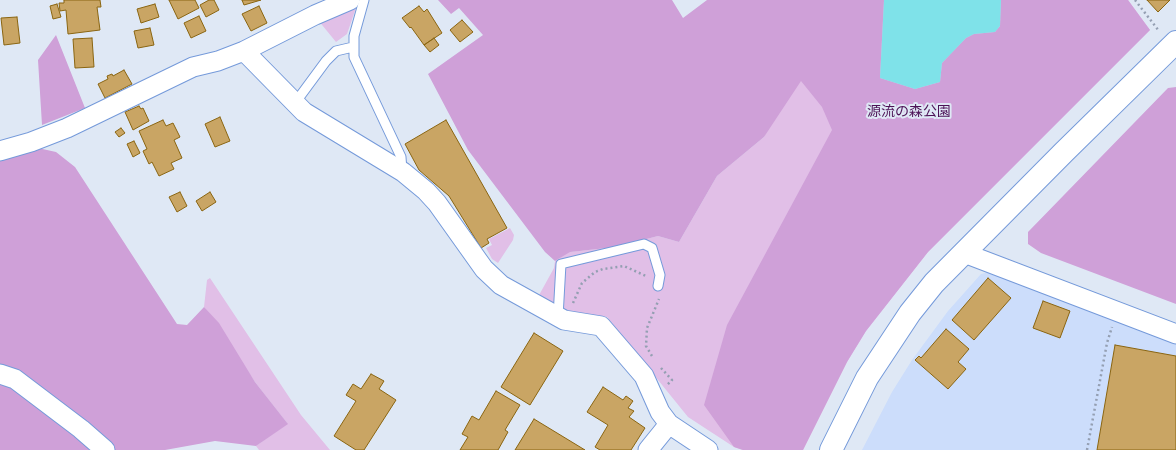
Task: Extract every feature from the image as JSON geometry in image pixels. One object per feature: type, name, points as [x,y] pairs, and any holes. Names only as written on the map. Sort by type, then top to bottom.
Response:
[{"type":"street","points":[[0,151],[31,142],[67,128],[193,67],[218,61],[244,51],[315,15],[350,0]]},
{"type":"street","points":[[831,450],[867,378],[910,313],[934,283],[1168,38]]},
{"type":"street","points":[[244,51],[304,112],[403,172],[426,191],[437,203],[484,268],[501,285],[564,319],[601,326],[644,376],[660,412],[669,424],[708,450]]},
{"type":"street","points":[[964,253],[1176,334]]},
{"type":"street","points":[[0,374],[15,379],[81,429],[105,450]]},
{"type":"street","points":[[648,450],[669,424]]},
{"type":"lane","points":[[364,0],[355,28],[354,47],[358,68],[401,157],[403,172]]},
{"type":"lane","points":[[295,103],[326,61],[336,51],[354,47]]},
{"type":"lane","points":[[564,319],[561,264],[644,244],[652,248],[660,275],[658,286]]},
{"type":"path","points":[[1135,0],[1168,38]]},
{"type":"path","points":[[564,319],[582,283],[595,272],[611,267],[624,266],[644,274],[658,286],[660,296],[650,319],[646,337],[646,346],[654,358]]},
{"type":"path","points":[[1087,450],[1110,335]]},
{"type":"path","points":[[658,364],[672,380],[663,388]]},
{"type":"shaded area","points":[[989,272],[1176,343],[1176,450],[862,450],[892,392],[912,360],[948,311],[981,274]]},
{"type":"green space","points":[[438,0],[672,0],[683,18],[707,0],[884,0],[880,78],[915,89],[940,82],[942,63],[966,38],[974,34],[995,32],[1000,26],[1001,0],[1128,0],[1150,30],[928,252],[866,331],[847,362],[803,450],[743,450],[734,447],[704,405],[727,325],[832,130],[822,107],[801,81],[764,137],[717,176],[679,242],[658,236],[616,247],[570,252],[555,261],[545,252],[468,150],[428,74],[483,35],[459,8],[451,14]]},
{"type":"green space","name":"源流の森公園","points":[[830,0],[1128,0],[1150,30],[928,252],[866,331],[847,362],[803,450],[743,450],[734,447],[688,417],[607,317],[565,311],[538,297],[554,268],[555,261],[569,252],[616,247],[658,236],[679,242],[717,176],[764,137]]},
{"type":"green space","points":[[358,2],[347,34],[336,42],[318,20]]},
{"type":"green space","points":[[56,35],[85,108],[42,125],[38,60]]},
{"type":"green space","points":[[1176,87],[1176,304],[1041,253],[1028,244],[1028,232],[1168,88]]},
{"type":"green space","points":[[38,148],[56,152],[75,167],[177,324],[187,325],[204,307],[219,323],[255,382],[288,424],[256,446],[215,441],[165,450],[0,450],[0,159]]},
{"type":"green space","points":[[510,228],[514,235],[513,240],[498,263],[492,259],[486,248],[492,245],[489,239]]},
{"type":"green space","points":[[210,278],[301,415],[330,450],[259,450],[256,446],[287,423],[255,382],[204,307],[207,280]]},
{"type":"water","points":[[884,0],[1001,0],[1000,26],[995,32],[974,34],[966,38],[942,63],[940,82],[915,89],[880,78]]},
{"type":"building","points":[[64,0],[100,0],[101,7],[97,7],[100,30],[68,34],[66,10],[60,11],[59,3],[64,3]]},
{"type":"building","points":[[169,0],[195,0],[199,8],[178,19]]},
{"type":"building","points":[[209,0],[214,0],[219,10],[206,17],[200,5]]},
{"type":"building","points":[[242,0],[261,0],[244,5]]},
{"type":"building","points":[[1147,0],[1170,0],[1158,12]]},
{"type":"building","points":[[57,4],[61,17],[53,19],[50,6]]},
{"type":"building","points":[[155,4],[159,17],[141,23],[137,9]]},
{"type":"building","points":[[259,6],[267,23],[251,31],[242,14]]},
{"type":"building","points":[[419,6],[424,12],[427,9],[442,33],[424,45],[411,27],[410,28],[402,18]]},
{"type":"building","points":[[199,16],[206,31],[191,38],[184,23]]},
{"type":"building","points":[[17,17],[20,43],[4,45],[1,18]]},
{"type":"building","points":[[462,20],[473,32],[460,42],[450,30]]},
{"type":"building","points":[[150,28],[154,45],[138,48],[134,31]]},
{"type":"building","points":[[92,38],[94,67],[75,68],[73,39]]},
{"type":"building","points":[[434,38],[439,45],[430,52],[424,45]]},
{"type":"building","points":[[124,70],[132,84],[105,98],[98,84],[108,79],[107,76],[112,74],[113,76]]},
{"type":"building","points":[[139,106],[141,109],[143,108],[149,121],[133,130],[125,112]]},
{"type":"building","points":[[220,117],[230,141],[215,147],[205,124]]},
{"type":"building","points":[[163,120],[166,126],[173,123],[180,137],[174,140],[182,158],[171,163],[174,169],[159,176],[152,162],[149,164],[143,151],[147,149],[139,131]]},
{"type":"building","points":[[446,120],[507,228],[487,239],[489,243],[481,248],[449,196],[419,170],[405,144]]},
{"type":"building","points":[[121,128],[125,133],[119,137],[115,132]]},
{"type":"building","points":[[134,141],[140,153],[133,157],[127,144]]},
{"type":"building","points":[[180,192],[187,206],[177,212],[169,197]]},
{"type":"building","points":[[210,192],[216,202],[202,211],[196,201]]},
{"type":"building","points":[[988,278],[1011,298],[974,340],[952,320]]},
{"type":"building","points":[[1043,301],[1070,311],[1060,338],[1033,328]]},
{"type":"building","points":[[946,329],[969,349],[958,362],[966,369],[948,389],[915,360],[919,356],[921,358]]},
{"type":"building","points":[[534,333],[563,351],[530,405],[501,387]]},
{"type":"building","points":[[1115,345],[1176,356],[1176,450],[1097,450]]},
{"type":"building","points":[[371,374],[384,381],[379,389],[396,400],[364,450],[356,450],[334,436],[356,401],[346,395],[353,384],[361,389]]},
{"type":"building","points":[[603,387],[623,400],[626,396],[633,401],[628,408],[634,411],[629,417],[645,428],[631,450],[600,450],[595,447],[608,425],[587,412]]},
{"type":"building","points":[[496,391],[520,405],[505,430],[508,432],[498,450],[460,450],[468,437],[462,434],[472,416],[479,420]]},
{"type":"building","points":[[534,419],[585,450],[515,450]]}]
